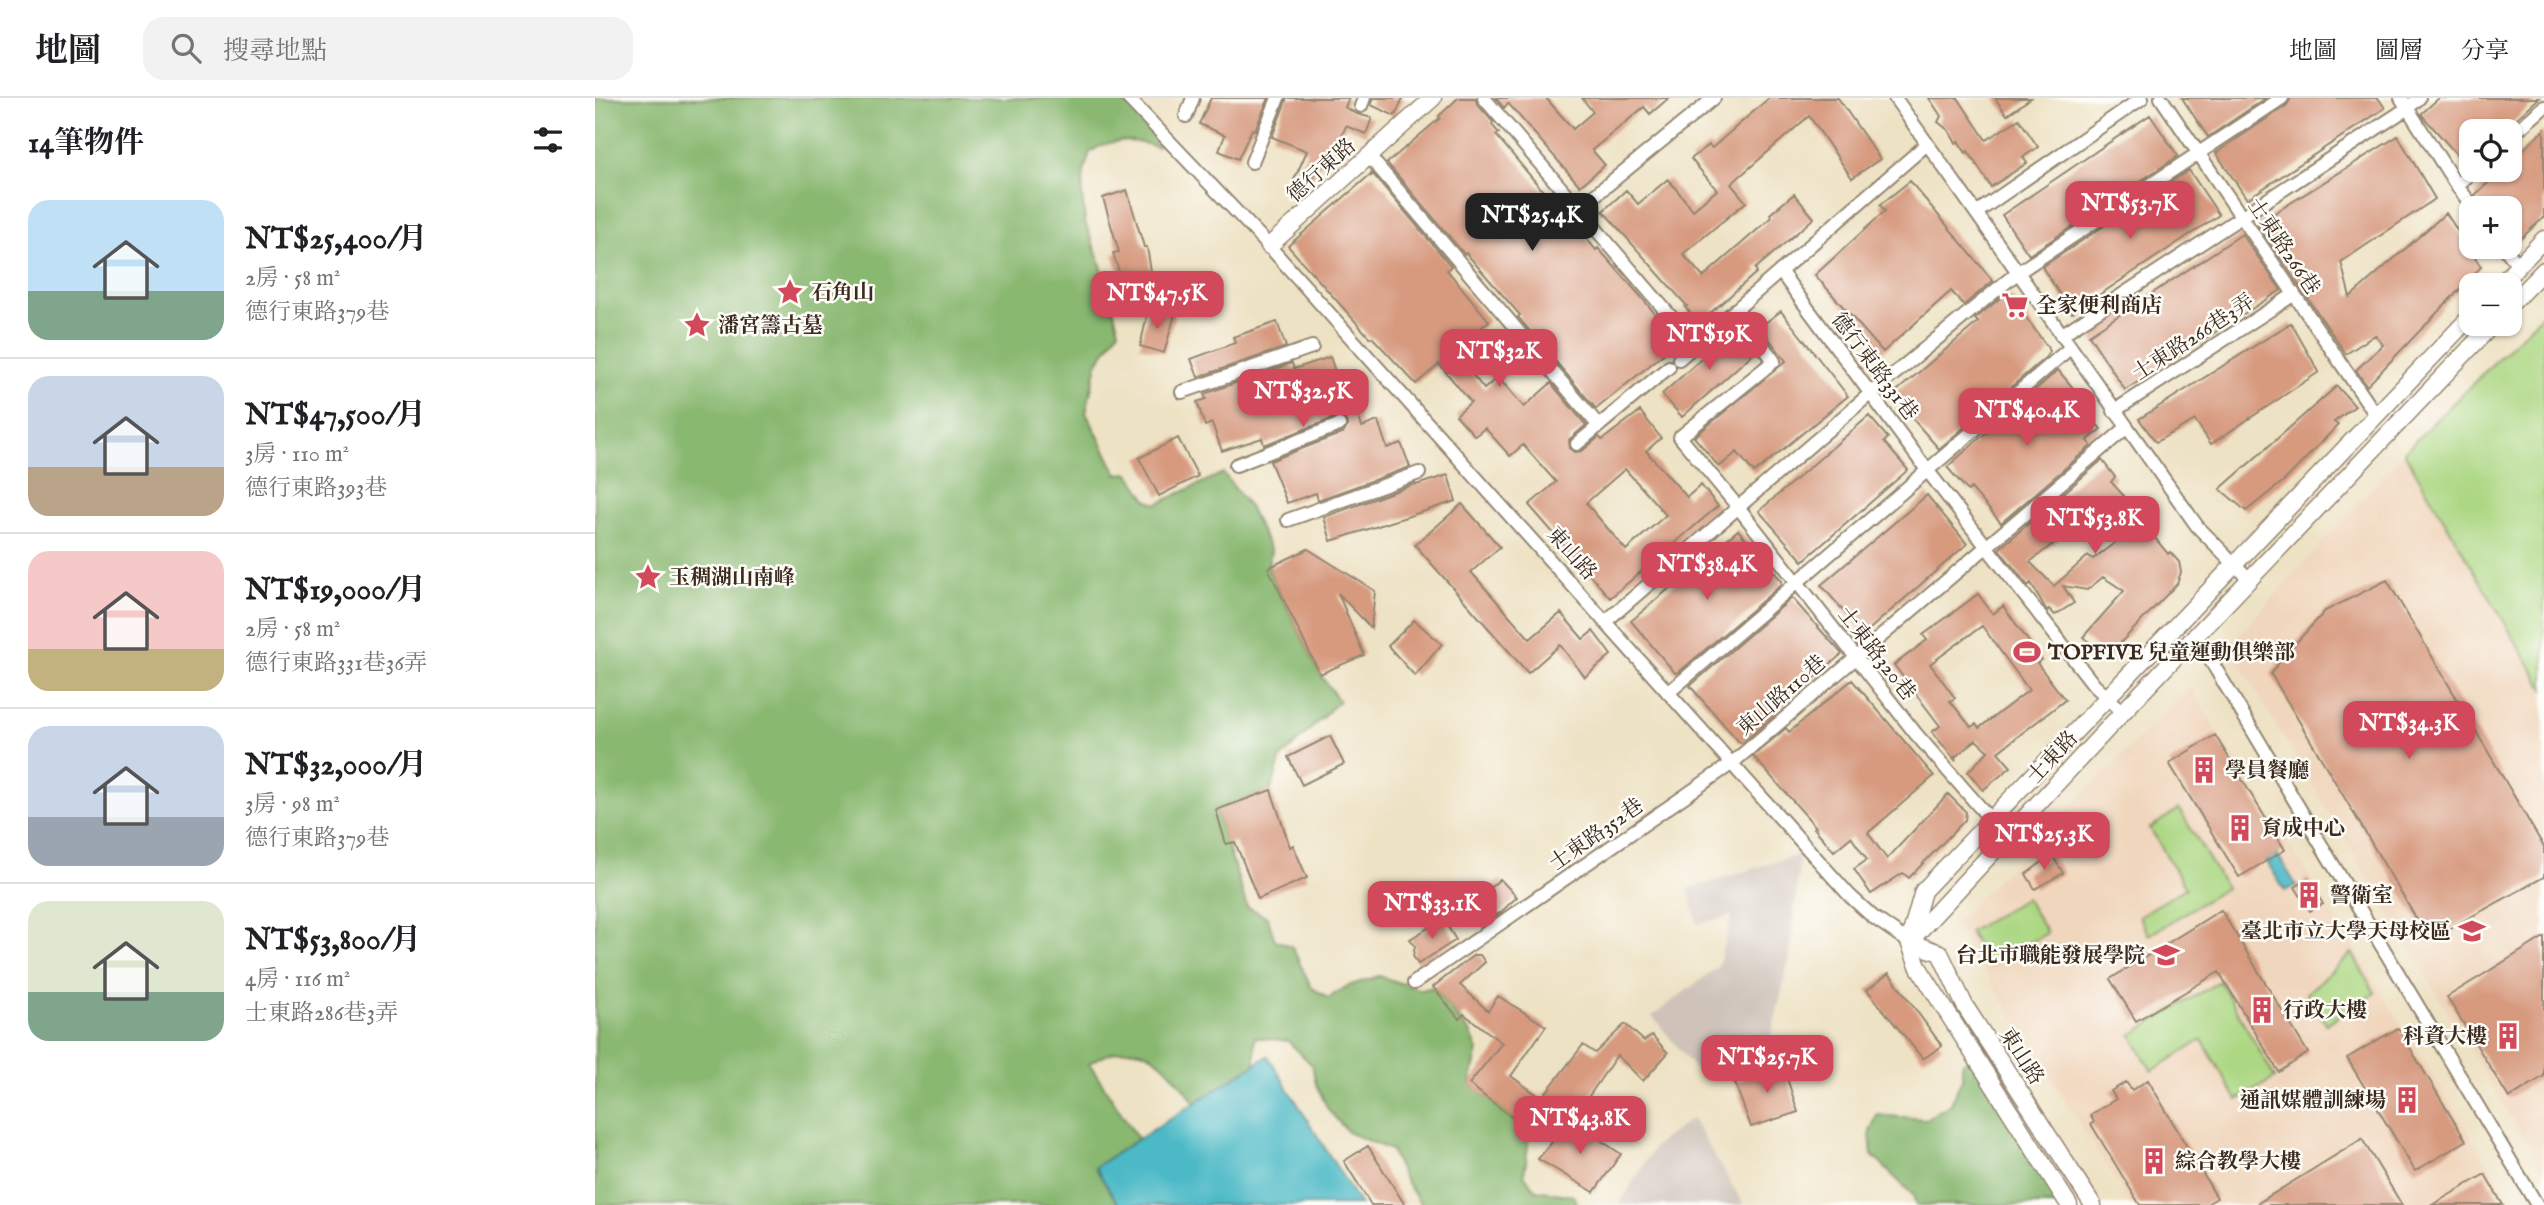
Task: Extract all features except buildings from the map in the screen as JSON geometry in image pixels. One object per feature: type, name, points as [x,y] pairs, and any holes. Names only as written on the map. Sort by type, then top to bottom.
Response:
[{"type":"street","name":"東山路","points":[[1128,98],[1269,246],[1850,896],[1873,917],[1909,942],[1940,953],[1965,1006],[2094,1205]]},
{"type":"street","points":[[1186,116],[1193,98]]},
{"type":"street","points":[[1252,162],[1278,98]]},
{"type":"street","name":"德行東路","points":[[1269,246],[1433,98]]},
{"type":"street","points":[[1483,98],[1695,345]]},
{"type":"street","points":[[1578,209],[1714,98]]},
{"type":"street","points":[[1895,98],[2197,526],[2233,565],[2251,580]]},
{"type":"street","points":[[1976,213],[2142,98]]},
{"type":"street","name":"士東路266巷","points":[[2161,98],[2376,415]]},
{"type":"street","points":[[1605,622],[2017,273],[2282,98]]},
{"type":"street","points":[[2061,335],[2242,217],[2405,103],[2419,98]]},
{"type":"street","points":[[2405,103],[2465,196]]},
{"type":"street","points":[[2522,126],[2544,107]]},
{"type":"street","points":[[1577,444],[1927,144]]},
{"type":"street","points":[[1369,156],[1599,426]]},
{"type":"street","points":[[2457,186],[2462,182]]},
{"type":"street","points":[[2512,273],[2544,239]]},
{"type":"street","points":[[2513,259],[2519,266]]},
{"type":"street","points":[[2522,293],[2544,270]]},
{"type":"street","name":"德行東路331巷","points":[[1780,271],[1927,470],[2094,685],[2123,712]]},
{"type":"street","name":"士東路266巷3弄","points":[[2114,411],[2293,295]]},
{"type":"street","name":"士東路320巷","points":[[1736,309],[1774,361],[1680,437],[1857,656],[1916,734],[1991,820]]},
{"type":"street","name":"士東路","points":[[1909,942],[1923,891],[2459,329]]},
{"type":"street","name":"士東路","points":[[1909,942],[2123,712],[2482,336]]},
{"type":"street","points":[[1182,392],[1312,348]]},
{"type":"street","points":[[1668,693],[2070,348]]},
{"type":"street","points":[[1236,465],[1339,425]]},
{"type":"street","name":"東山路110巷","points":[[1731,764],[2126,428]]},
{"type":"street","points":[[1288,520],[1419,473]]},
{"type":"street","points":[[2196,636],[2537,1205]]},
{"type":"street","name":"士東路352巷","points":[[1414,983],[1731,764]]},
{"type":"street","name":"東山路","points":[[1909,942],[1919,968],[2069,1205]]},
{"type":"shaded area","name":"臺北市立大學天母校區","points":[[2404,452],[2544,689],[2544,1173],[2229,646]]},
{"type":"shaded area","name":"台北市職能發展學院","points":[[2190,687],[2514,1205],[2131,1205],[1954,923]]},
{"type":"shaded area","points":[[1800,854],[1790,956],[1769,1046],[1704,1080],[1652,1016],[1718,967],[1732,916],[1697,924],[1689,889]]},
{"type":"shaded area","points":[[1692,1118],[1744,1205],[1619,1205],[1655,1146]]},
{"type":"green space","points":[[595,98],[1120,98],[1161,140],[1157,147],[1123,141],[1098,147],[1090,152],[1084,171],[1082,195],[1085,222],[1101,265],[1119,330],[1097,364],[1086,412],[1117,474],[1129,473],[1147,500],[1157,504],[1223,473],[1249,507],[1271,551],[1268,568],[1320,674],[1339,701],[1281,758],[1271,790],[1216,810],[1247,907],[1267,917],[1275,940],[1292,947],[1311,987],[1328,998],[1348,986],[1379,976],[1421,990],[1433,987],[1470,1032],[1478,1050],[1470,1084],[1527,1129],[1528,1146],[1524,1175],[1536,1190],[1573,1196],[1578,1205],[1421,1205],[1402,1175],[1391,1150],[1349,1133],[1329,1111],[1316,1084],[1312,1065],[1288,1041],[1255,1037],[1255,1065],[1195,1103],[1162,1063],[1151,1055],[1125,1050],[1089,1063],[1138,1139],[1095,1167],[1119,1205],[595,1205]]},
{"type":"green space","points":[[2544,313],[2544,689],[2404,452]]},
{"type":"green space","points":[[2179,809],[2226,888],[2149,935],[2139,916],[2186,888],[2150,828]]},
{"type":"green space","points":[[2026,898],[2047,933],[1990,966],[1969,932]]},
{"type":"green space","points":[[2352,953],[2375,993],[2326,1024],[2307,993]]},
{"type":"green space","points":[[2220,981],[2275,1078],[2237,1100],[2202,1040],[2152,1071],[2131,1035]]},
{"type":"green space","points":[[1969,1058],[2061,1205],[1916,1205],[1913,1195],[1872,1155],[1870,1132],[1877,1115],[1925,1119],[1951,1104],[1962,1079],[1962,1064]]},
{"type":"water","points":[[2277,854],[2296,885],[2285,891],[2266,860]]},
{"type":"water","points":[[1268,1056],[1360,1205],[1119,1205],[1095,1167]]},
{"type":"place","name":"石角山","points":[[790,292]]},
{"type":"place","name":"全家便利商店","points":[[2015,305]]},
{"type":"place","name":"潘宮籌古墓","points":[[697,325]]},
{"type":"place","name":"玉稠湖山南峰","points":[[648,577]]},
{"type":"place","name":"TOPFIVE 兒童運動俱樂部","points":[[2027,652]]},
{"type":"place","name":"學員餐廳","points":[[2204,770]]},
{"type":"place","name":"育成中心","points":[[2240,828]]},
{"type":"place","name":"警衛室","points":[[2309,895]]},
{"type":"place","name":"臺北市立大學天母校區","points":[[2472,931]]},
{"type":"place","name":"台北市職能發展學院","points":[[2166,955]]},
{"type":"place","name":"行政大樓","points":[[2262,1010]]},
{"type":"place","name":"科資大樓","points":[[2508,1036]]},
{"type":"place","name":"通訊媒體訓練場","points":[[2407,1100]]},
{"type":"place","name":"綜合教學大樓","points":[[2154,1161]]}]
